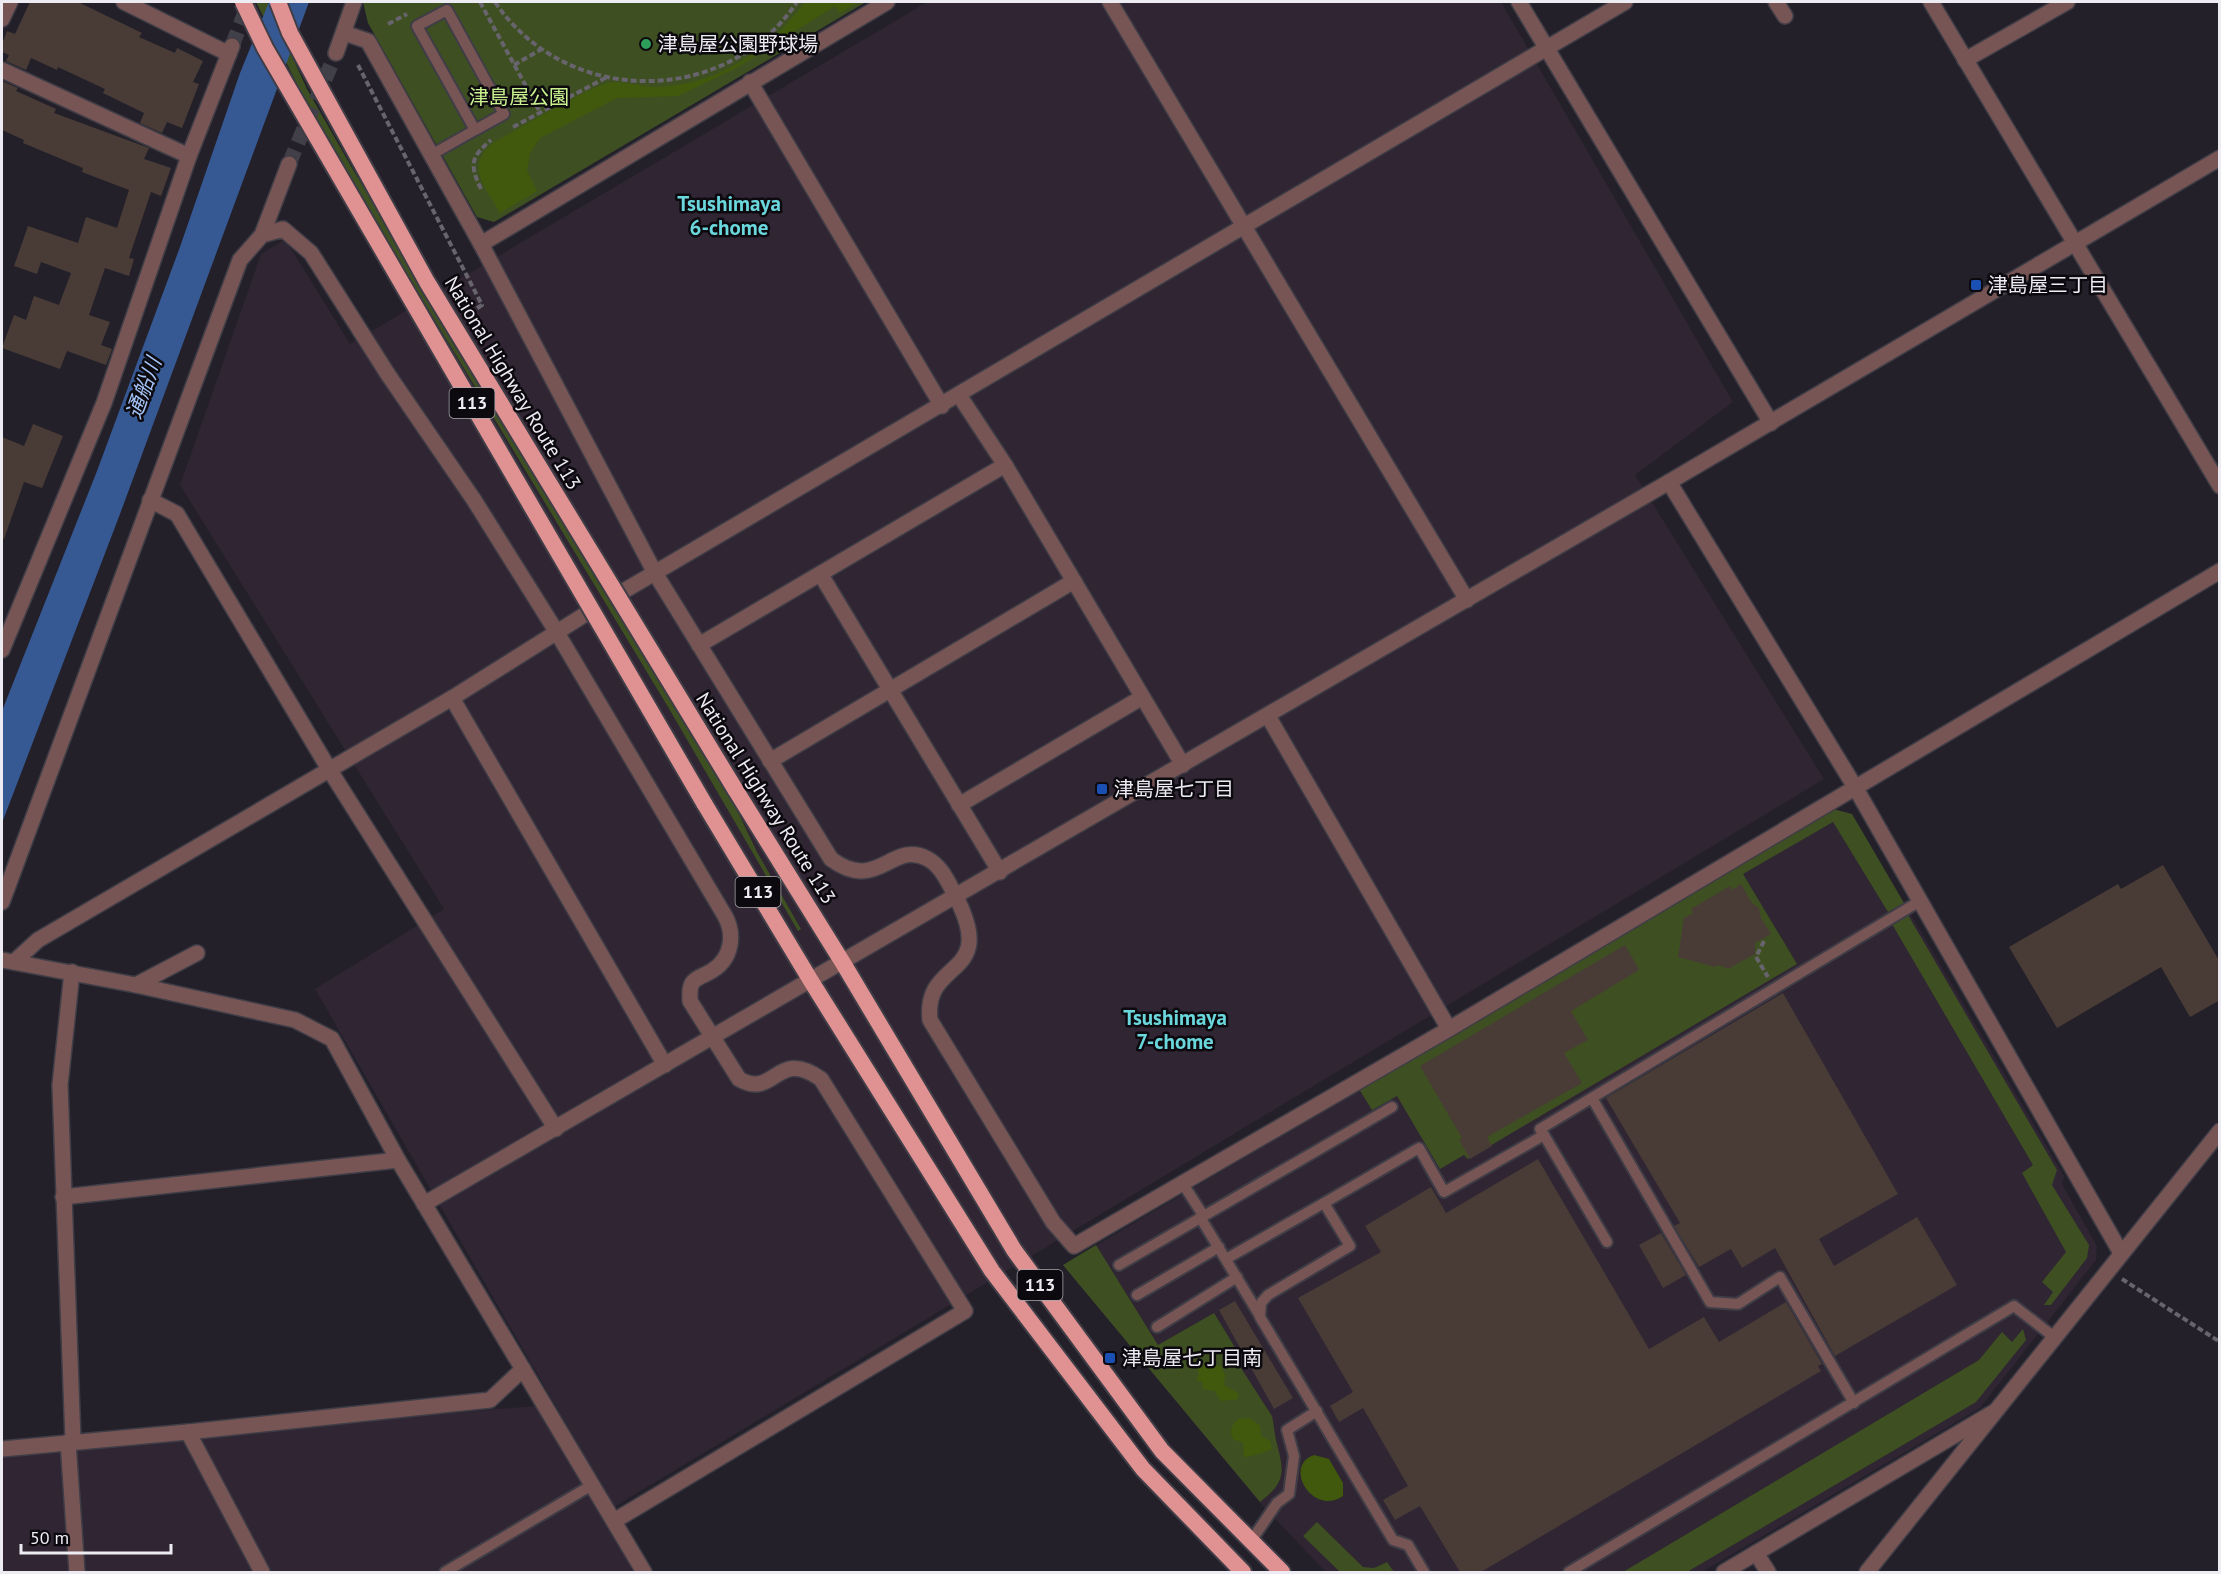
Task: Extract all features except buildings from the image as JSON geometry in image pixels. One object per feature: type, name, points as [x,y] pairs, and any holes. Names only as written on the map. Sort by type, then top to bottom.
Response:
[{"type":"highway","name":"113","points":[[243,2],[265,48],[704,802],[811,981],[992,1271],[1143,1469],[1243,1572]]},
{"type":"highway","name":"National Highway Route 113","points":[[278,2],[290,33],[427,282],[843,963],[1014,1250],[1162,1451],[1282,1572]]},
{"type":"street","points":[[2,19],[10,2]]},
{"type":"street","points":[[2,650],[104,402],[189,156],[230,50],[124,2]]},
{"type":"street","points":[[336,53],[354,2]]},
{"type":"street","points":[[481,244],[887,2]]},
{"type":"street","points":[[1110,2],[1467,600]]},
{"type":"street","points":[[1520,2],[1771,423]]},
{"type":"street","points":[[617,595],[1625,2]]},
{"type":"street","points":[[1776,2],[1785,16]]},
{"type":"street","points":[[1931,2],[2220,486]]},
{"type":"street","points":[[1965,60],[2067,2]]},
{"type":"street","points":[[344,33],[368,41],[481,244],[655,573],[831,859],[855,872],[873,871],[898,856],[912,854],[924,857],[941,871],[968,924],[971,945],[964,960],[935,988],[929,1005],[930,1020],[1053,1222],[1074,1246],[1449,1029],[2220,571]]},
{"type":"street","points":[[2,70],[189,156]]},
{"type":"street","points":[[750,82],[942,405]]},
{"type":"street","points":[[424,1204],[1670,482],[2220,158]]},
{"type":"street","points":[[2,902],[240,260],[262,236],[289,164]]},
{"type":"street","points":[[262,236],[283,230],[311,253],[387,373],[474,500],[556,631],[732,929],[724,960],[716,968],[693,982],[690,1000],[739,1079],[748,1085],[759,1085],[794,1067],[806,1069],[821,1079],[965,1311],[614,1521]]},
{"type":"street","points":[[959,395],[1005,465],[1141,698],[1183,765]]},
{"type":"street","points":[[699,645],[1005,465]]},
{"type":"street","points":[[1670,482],[1855,787],[2121,1253]]},
{"type":"street","points":[[150,500],[177,514],[329,769],[556,1129]]},
{"type":"street","points":[[820,575],[999,872]]},
{"type":"street","points":[[770,761],[1074,580]]},
{"type":"street","points":[[8,961],[38,940],[452,698],[592,609]]},
{"type":"street","points":[[452,698],[665,1065]]},
{"type":"street","points":[[959,805],[1141,698]]},
{"type":"street","points":[[1268,716],[1449,1029]]},
{"type":"street","points":[[136,985],[197,953]]},
{"type":"street","points":[[8,961],[136,985],[295,1020],[332,1039],[398,1160],[644,1572]]},
{"type":"street","points":[[72,972],[60,1085],[70,1442],[77,1572]]},
{"type":"street","points":[[1867,1572],[2220,1131]]},
{"type":"street","points":[[63,1197],[398,1160]]},
{"type":"street","points":[[2,1449],[490,1400],[523,1369]]},
{"type":"street","points":[[1724,1572],[1996,1411]]},
{"type":"street","points":[[188,1432],[262,1572]]},
{"type":"street","points":[[1756,1553],[1768,1572]]},
{"type":"lane","points":[[431,155],[504,114],[447,9],[417,27],[475,130]]},
{"type":"lane","points":[[1607,1242],[1540,1129],[1920,901]]},
{"type":"lane","points":[[1592,1098],[1710,1302],[1738,1304],[1780,1277],[1854,1404]]},
{"type":"lane","points":[[1119,1265],[1392,1107]]},
{"type":"lane","points":[[1226,1259],[1419,1148],[1444,1192],[1544,1135]]},
{"type":"lane","points":[[1183,1184],[1393,1540],[1408,1545],[1424,1572]]},
{"type":"lane","points":[[1260,1317],[1261,1303],[1268,1295],[1350,1246],[1324,1203]]},
{"type":"lane","points":[[1137,1295],[1219,1247]]},
{"type":"lane","points":[[1157,1327],[1237,1277]]},
{"type":"lane","points":[[1569,1572],[1854,1404],[2014,1306],[2054,1337]]},
{"type":"lane","points":[[1251,1541],[1277,1503],[1289,1494],[1294,1456],[1287,1430],[1317,1412]]},
{"type":"lane","points":[[445,1572],[592,1485]]},
{"type":"path","points":[[480,2],[540,112]]},
{"type":"path","points":[[495,2],[520,32],[542,50],[579,68],[608,77],[677,80],[717,69],[761,41],[780,24],[797,2]]},
{"type":"path","points":[[514,65],[542,50]]},
{"type":"path","points":[[358,65],[482,305],[473,311]]},
{"type":"path","points":[[503,133],[608,77]]},
{"type":"path","points":[[481,189],[473,163],[476,153],[494,138]]},
{"type":"path","points":[[1764,941],[1756,957],[1775,988]]},
{"type":"path","points":[[2108,1270],[2220,1342]]},
{"type":"shaded area","points":[[927,2],[1501,2],[1733,402],[1635,475],[1824,779],[614,1507],[315,989],[444,909],[180,485],[261,254],[285,239],[350,344]]},
{"type":"shaded area","points":[[1833,809],[1852,814],[2064,1176],[2062,1184],[2097,1246],[2096,1260],[1980,1408],[1702,1572],[1326,1572],[1262,1505],[1063,1265]]},
{"type":"shaded area","points":[[535,1406],[634,1572],[2,1572],[2,1451]]},
{"type":"green space","points":[[256,2],[267,2],[307,89],[352,168],[725,785],[757,852],[801,929],[798,931],[671,712],[357,191],[309,108]]},
{"type":"green space","name":"津島屋公園","points":[[363,2],[866,2],[494,222],[477,217],[368,23]]},
{"type":"green space","points":[[805,2],[859,2],[840,13],[835,6],[738,67],[678,96],[617,98],[540,138],[530,153],[527,171],[537,191],[500,213],[480,177],[479,168],[485,151],[494,142],[562,104],[604,84],[615,82],[654,87],[677,85],[720,73],[758,50],[775,36]]},
{"type":"green space","points":[[1833,809],[1852,814],[1904,903],[1888,912],[1833,822],[1743,874],[1797,964],[1468,1159],[1464,1155],[1440,1169],[1397,1096],[1372,1110],[1359,1089]]},
{"type":"green space","points":[[1908,915],[2057,1170],[2052,1185],[2089,1245],[2087,1258],[2051,1305],[2044,1305],[2053,1292],[2042,1282],[2066,1252],[2022,1173],[2033,1165],[1892,924]]},
{"type":"green space","points":[[1096,1245],[1158,1345],[1214,1313],[1239,1354],[1239,1365],[1272,1416],[1282,1468],[1275,1488],[1260,1502],[1063,1265]]},
{"type":"green space","points":[[2023,1329],[2026,1340],[1976,1402],[1687,1572],[1623,1572],[1979,1360],[2002,1332],[2012,1342]]},
{"type":"green space","points":[[1208,1364],[1221,1366],[1225,1375],[1224,1385],[1238,1393],[1238,1399],[1221,1401],[1215,1391],[1203,1389],[1202,1382],[1196,1380],[1199,1375],[1197,1369]]},
{"type":"green space","points":[[1241,1418],[1251,1419],[1260,1426],[1261,1436],[1270,1441],[1272,1449],[1244,1457],[1243,1442],[1234,1440],[1231,1434],[1233,1425]]},
{"type":"green space","points":[[1314,1455],[1329,1459],[1343,1483],[1343,1496],[1332,1501],[1321,1500],[1305,1488],[1301,1478],[1301,1469],[1305,1461]]},
{"type":"green space","points":[[1317,1522],[1363,1567],[1374,1568],[1387,1562],[1394,1572],[1340,1572],[1303,1536]]},
{"type":"water","name":"通船川","points":[[269,2],[309,2],[120,514],[2,823],[2,711],[97,471],[180,247],[240,73]]},
{"type":"tunnel","points":[[232,46],[249,2]]},
{"type":"tunnel","points":[[289,164],[336,53]]},
{"type":"place","name":"津島屋公園野球場","points":[[646,44]]},
{"type":"place","name":"津島屋三丁目","points":[[1976,285]]},
{"type":"place","name":"津島屋七丁目","points":[[1102,789]]},
{"type":"place","name":"津島屋七丁目南","points":[[1110,1358]]},
{"type":"district","name":"Tsushimaya 6-chome","points":[[729,216]]},
{"type":"district","name":"Tsushimaya 7-chome","points":[[1175,1030]]}]
